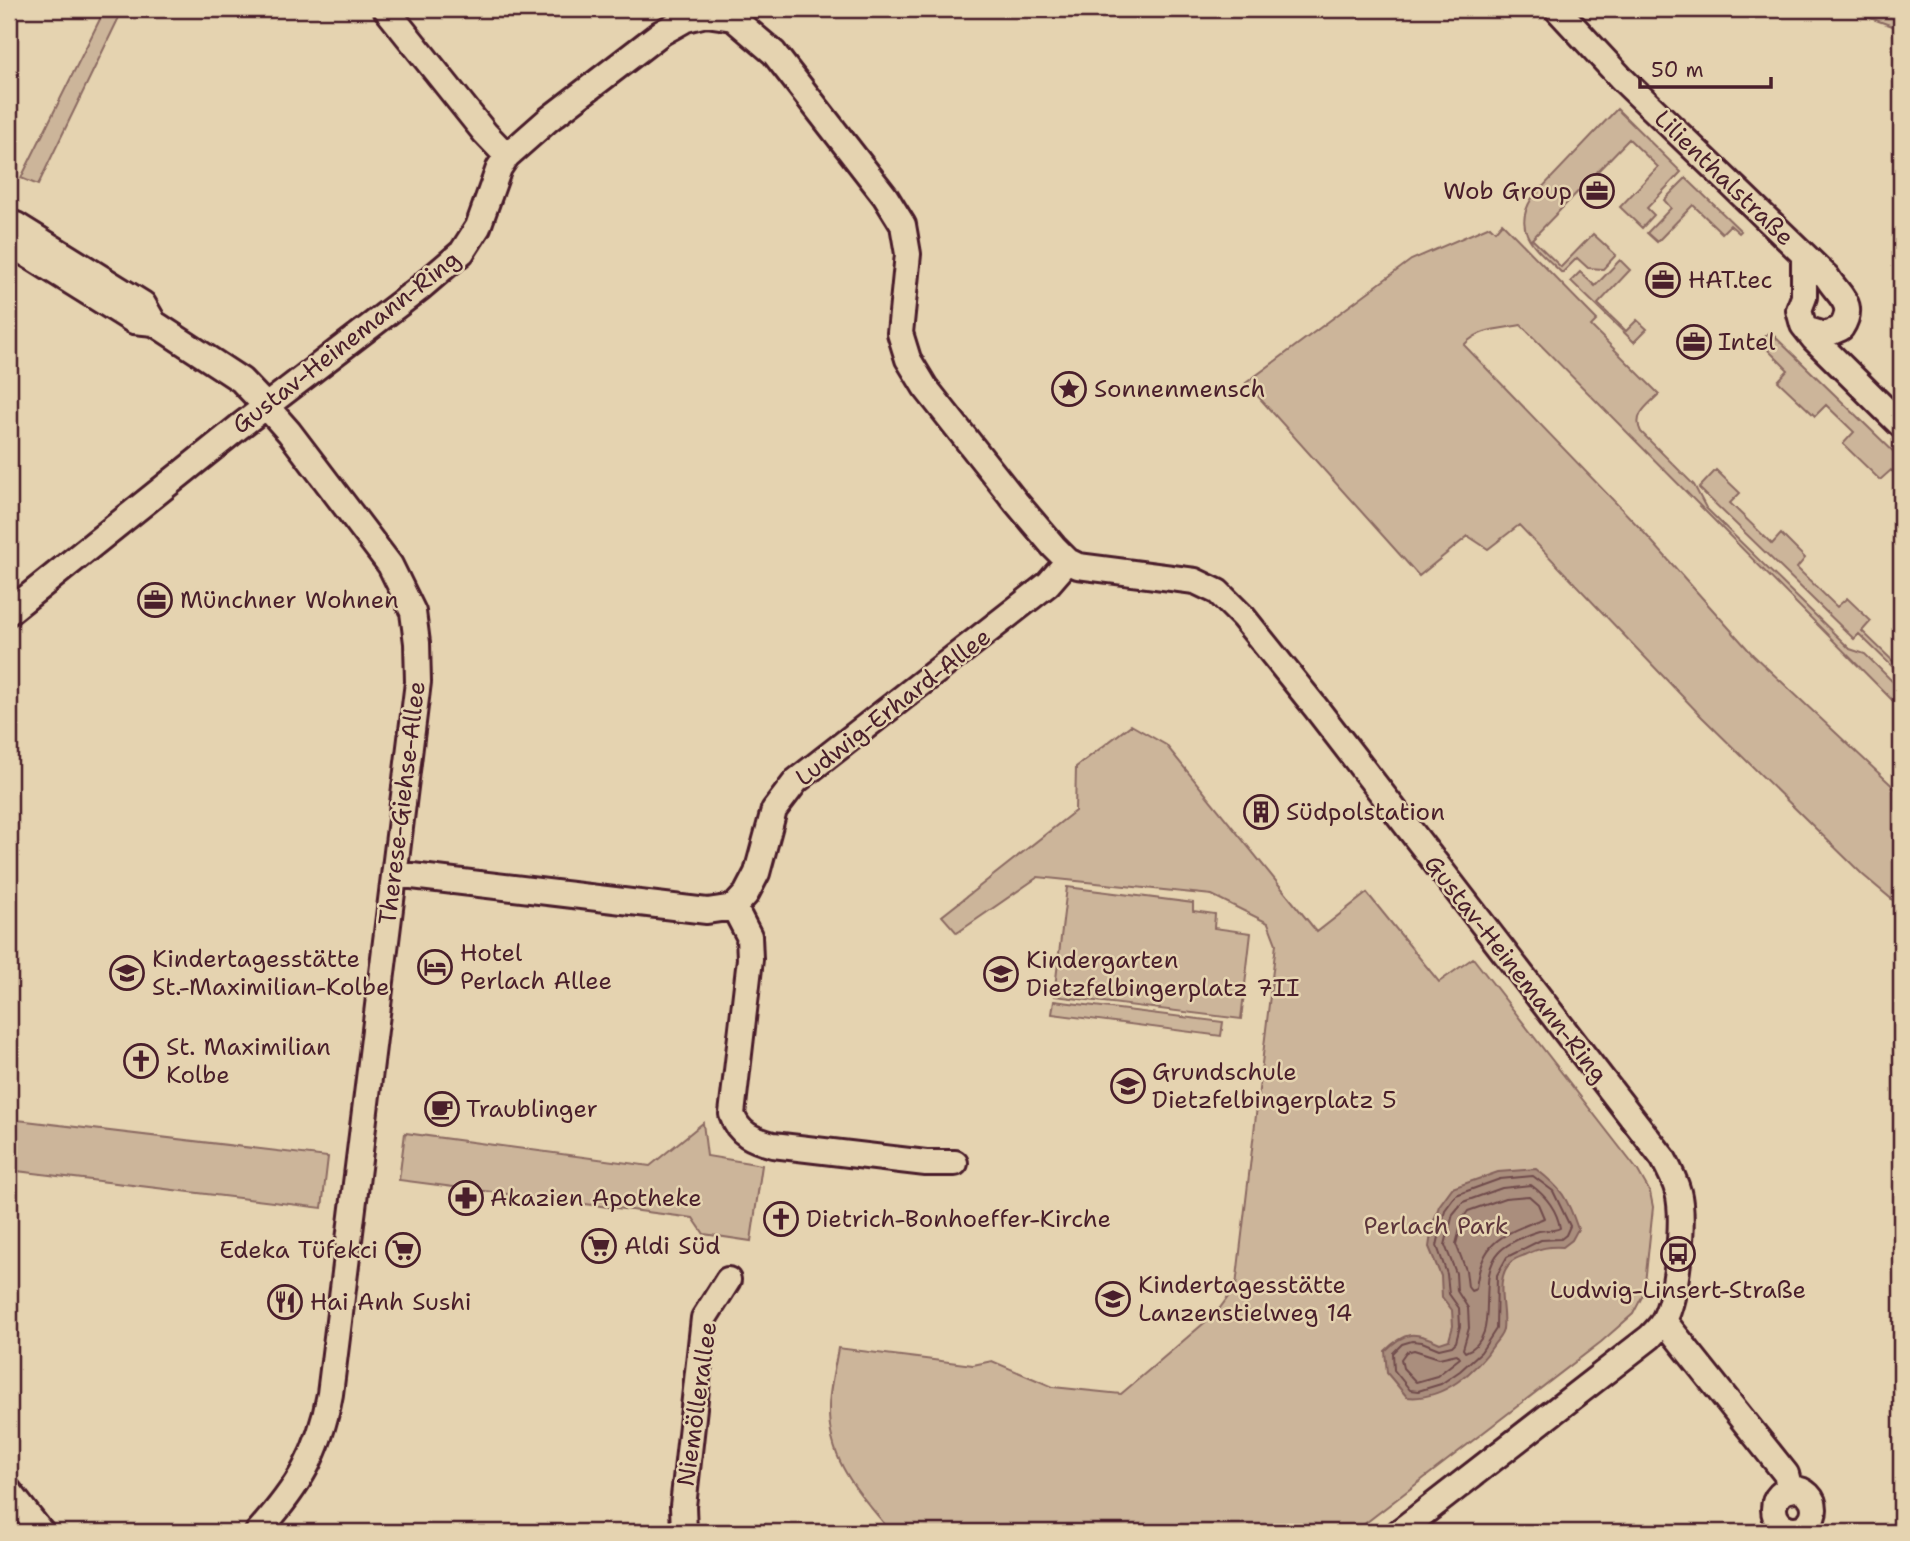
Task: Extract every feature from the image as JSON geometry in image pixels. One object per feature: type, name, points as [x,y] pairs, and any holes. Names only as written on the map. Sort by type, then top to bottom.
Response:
[{"type":"street","points":[[386,9],[485,133],[507,156]]},
{"type":"street","name":"Lilienthalstraße","points":[[1557,9],[1627,83],[1827,277],[1834,290],[1846,302],[1846,320],[1841,328],[1845,370]]},
{"type":"street","name":"Gustav-Heinemann-Ring","points":[[9,612],[462,252],[478,228],[499,168],[507,156],[549,119],[661,33],[686,19],[706,14],[733,18],[774,52],[885,196],[903,225],[908,254],[900,333],[908,359],[925,387],[1016,502],[1068,561],[1091,570],[1195,581],[1218,592],[1243,617],[1668,1166],[1679,1194],[1681,1222],[1671,1301],[1664,1321]]},
{"type":"street","name":"Therese-Giehse-Allee","points":[[9,223],[143,304],[154,323],[241,380],[289,432],[390,565],[413,612],[418,643],[418,682],[344,1287],[324,1425],[316,1449],[300,1478],[258,1532]]},
{"type":"street","name":"Therese-Giehse-Allee","points":[[9,243],[134,321],[154,323]]},
{"type":"street","name":"Lilienthalstraße","points":[[1804,256],[1804,297],[1799,310],[1808,330]]},
{"type":"street","points":[[1804,297],[1818,288],[1834,290]]},
{"type":"street","points":[[1808,330],[1825,335],[1841,328]]},
{"type":"street","points":[[1808,330],[1901,425]]},
{"type":"street","name":"Ludwig-Erhard-Allee","points":[[734,907],[746,894],[757,873],[774,810],[796,781],[1048,584],[1068,561]]},
{"type":"street","points":[[395,874],[707,912],[734,907],[749,936],[750,959],[732,1114],[734,1124],[754,1140],[773,1145],[926,1163],[955,1163]]},
{"type":"street","name":"Niemöllerallee","points":[[684,1532],[683,1506],[704,1318],[728,1280]]},
{"type":"street","points":[[1411,1529],[1650,1337],[1664,1321],[1786,1474],[1790,1490]]},
{"type":"street","points":[[9,1491],[41,1532]]},
{"type":"green space","points":[[105,9],[123,9],[38,185],[21,178]]},
{"type":"green space","points":[[1845,9],[1901,9],[1901,29]]},
{"type":"green space","points":[[1617,109],[1681,172],[1647,208],[1654,215],[1642,228],[1620,207],[1658,167],[1629,139],[1532,239],[1561,267],[1593,234],[1616,255],[1603,269],[1588,268],[1577,258],[1562,273],[1530,240],[1524,221],[1526,210],[1532,198]]},
{"type":"green space","points":[[1686,178],[1741,231],[1739,233],[1730,225],[1722,233],[1693,205],[1657,242],[1647,233],[1671,208],[1664,200]]},
{"type":"green space","points":[[1502,223],[1597,320],[1591,326],[1659,394],[1640,415],[1638,420],[1641,432],[1694,485],[1706,508],[1850,649],[1865,654],[1901,690],[1901,709],[1521,325],[1483,332],[1464,345],[1639,527],[1753,655],[1901,794],[1901,907],[1863,875],[1702,717],[1519,525],[1488,549],[1468,536],[1419,576],[1246,383],[1411,260],[1490,226],[1495,231]]},
{"type":"green space","points":[[1620,260],[1630,270],[1598,304],[1626,331],[1637,320],[1647,329],[1634,342],[1571,281],[1580,272],[1595,286]]},
{"type":"green space","points":[[1770,332],[1901,459],[1901,479],[1891,470],[1880,480],[1843,444],[1854,432],[1826,405],[1815,416],[1778,381],[1788,370],[1760,342]]},
{"type":"green space","points":[[1716,470],[1740,493],[1730,503],[1772,544],[1781,534],[1805,558],[1797,568],[1837,607],[1847,598],[1871,621],[1862,631],[1901,666],[1901,675],[1859,634],[1854,639],[1699,488]]},
{"type":"green space","name":"Perlach Park","points":[[1131,725],[1166,745],[1317,932],[1367,893],[1439,982],[1473,958],[1638,1171],[1650,1192],[1653,1207],[1644,1293],[1633,1314],[1601,1342],[1354,1532],[891,1532],[857,1490],[834,1445],[829,1401],[838,1348],[973,1365],[992,1361],[1053,1387],[1121,1394],[1217,1312],[1236,1286],[1276,944],[1268,923],[1212,895],[1038,877],[957,933],[942,916],[1075,811],[1076,767]]},
{"type":"green space","points":[[1067,887],[1193,903],[1193,911],[1215,914],[1214,928],[1251,933],[1241,1019],[1054,996]]},
{"type":"green space","points":[[1054,1001],[1223,1022],[1221,1036],[1052,1014]]},
{"type":"green space","points":[[9,1119],[328,1157],[322,1208],[9,1170]]},
{"type":"green space","points":[[703,1123],[707,1156],[762,1165],[751,1241],[704,1234],[693,1218],[399,1180],[405,1133],[650,1166]]},
{"type":"water","points":[[1536,1169],[1558,1188],[1567,1201],[1578,1229],[1572,1240],[1563,1247],[1540,1249],[1512,1261],[1503,1276],[1503,1331],[1487,1354],[1479,1364],[1445,1389],[1420,1397],[1407,1397],[1387,1373],[1385,1351],[1398,1340],[1410,1335],[1423,1336],[1440,1343],[1449,1340],[1453,1326],[1452,1310],[1442,1297],[1441,1276],[1429,1247],[1439,1206],[1452,1188],[1498,1172]]},
{"type":"place","name":"Wob Group","points":[[1597,191]]},
{"type":"place","name":"HAT.tec","points":[[1663,280]]},
{"type":"place","name":"Intel","points":[[1694,342]]},
{"type":"place","name":"Sonnenmensch","points":[[1069,389]]},
{"type":"place","name":"Münchner Wohnen","points":[[155,600]]},
{"type":"place","name":"Südpolstation","points":[[1261,812]]},
{"type":"place","name":"Hotel Perlach Allee","points":[[435,967]]},
{"type":"place","name":"Kindertagesstätte St.-Maximilian-Kolbe","points":[[127,973]]},
{"type":"place","name":"Kindergarten Dietzfelbingerplatz 7II","points":[[1001,974]]},
{"type":"place","name":"St. Maximilian Kolbe","points":[[141,1061]]},
{"type":"place","name":"Grundschule Dietzfelbingerplatz 5","points":[[1128,1086]]},
{"type":"place","name":"Traublinger","points":[[442,1109]]},
{"type":"place","name":"Akazien Apotheke","points":[[466,1198]]},
{"type":"place","name":"Dietrich-Bonhoeffer-Kirche","points":[[781,1219]]},
{"type":"place","name":"Aldi Süd","points":[[599,1246]]},
{"type":"place","name":"Edeka Tüfekci","points":[[403,1250]]},
{"type":"place","name":"Ludwig-Linsert-Straße","points":[[1678,1254]]},
{"type":"place","name":"Kindertagesstätte Lanzenstielweg 14","points":[[1113,1299]]},
{"type":"place","name":"Hai Anh Sushi","points":[[285,1302]]}]
